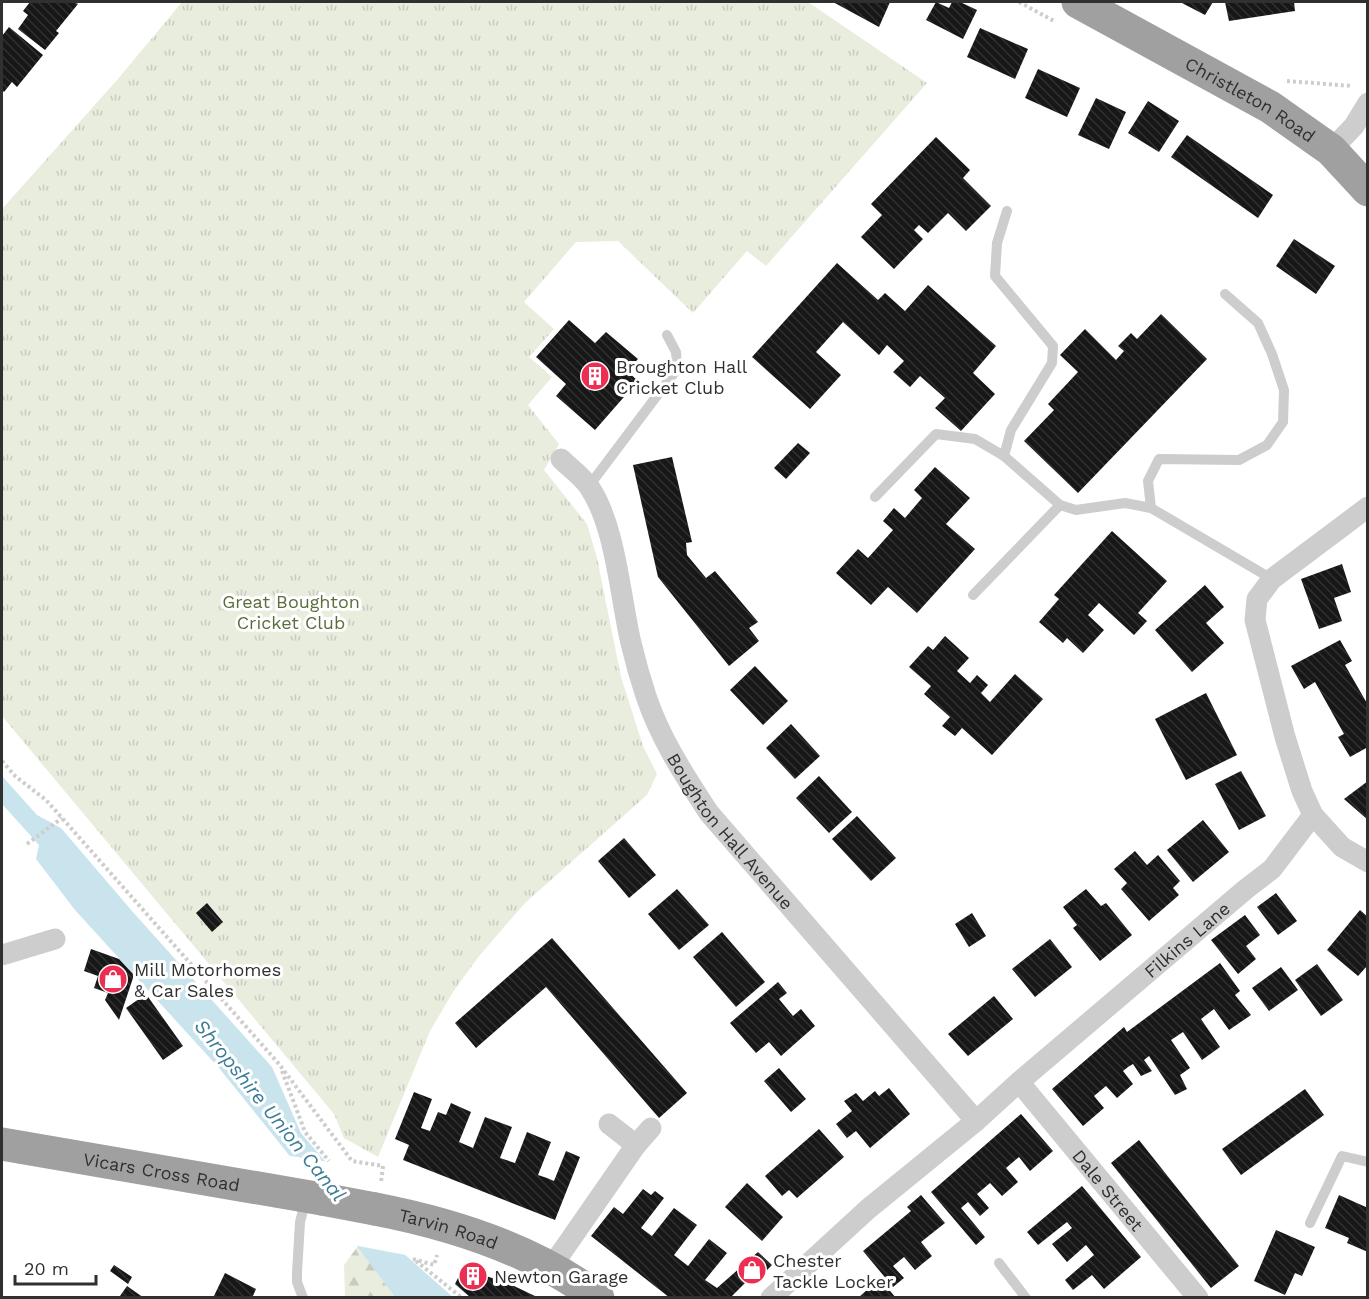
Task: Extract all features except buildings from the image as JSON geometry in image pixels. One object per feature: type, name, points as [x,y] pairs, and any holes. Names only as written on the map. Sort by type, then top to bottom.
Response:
[{"type":"highway","name":"Christleton Road","points":[[1078,2],[1270,106],[1331,150],[1368,190]]},
{"type":"highway","name":"Vicars Cross Road","points":[[2,1144],[314,1197]]},
{"type":"highway","name":"Tarvin Road","points":[[314,1197],[416,1217],[470,1233],[550,1269],[598,1298]]},
{"type":"street","points":[[1331,150],[1353,126],[1362,95]]},
{"type":"street","name":"Boughton Hall Avenue","points":[[561,459],[589,486],[604,513],[631,643],[646,697],[660,731],[679,767],[709,813],[976,1121]]},
{"type":"street","points":[[1368,507],[1272,579],[1257,599],[1255,620],[1285,737],[1302,791],[1313,815],[1342,847],[1368,862]]},
{"type":"street","name":"Filkins Lane","points":[[771,1298],[868,1209],[976,1121],[1246,888],[1272,869],[1313,815]]},
{"type":"street","points":[[2,955],[55,939]]},
{"type":"street","name":"Dale Street","points":[[1019,1082],[1197,1297]]},
{"type":"street","points":[[609,1124],[636,1145]]},
{"type":"street","points":[[550,1269],[636,1145],[651,1128]]},
{"type":"lane","points":[[1004,456],[1011,430],[1052,363],[1053,346],[995,276],[998,243],[1007,211]]},
{"type":"lane","points":[[1151,508],[1148,481],[1159,459],[1239,460],[1267,445],[1283,422],[1284,390],[1258,323],[1225,294]]},
{"type":"lane","points":[[589,486],[677,369],[676,351],[668,335]]},
{"type":"lane","points":[[875,497],[936,434],[975,439],[1004,456],[1060,505],[1076,510],[1125,503],[1151,508],[1272,579]]},
{"type":"lane","points":[[973,595],[1060,505]]},
{"type":"lane","points":[[1310,1223],[1342,1156],[1368,1162]]},
{"type":"lane","points":[[303,1298],[297,1282],[300,1222],[314,1197]]},
{"type":"lane","points":[[999,1263],[1026,1298]]},
{"type":"path","points":[[1270,106],[1287,81],[1362,95]]},
{"type":"path","points":[[2,761],[15,776],[46,800],[279,1064],[352,1161],[383,1166],[377,1209]]},
{"type":"path","points":[[27,844],[62,818]]},
{"type":"path","points":[[279,1064],[304,1132],[329,1161]]},
{"type":"path","points":[[413,1259],[462,1298]]},
{"type":"green space","name":"Great Boughton Cricket Club","points":[[182,2],[808,2],[927,83],[766,266],[747,251],[693,313],[618,241],[576,242],[524,302],[554,329],[529,357],[552,377],[528,405],[559,444],[544,470],[587,524],[597,558],[621,677],[643,746],[657,774],[647,795],[525,903],[479,956],[453,992],[430,1031],[378,1157],[344,1138],[334,1114],[2,716],[2,209],[117,80]]},
{"type":"green space","points":[[358,1246],[395,1297],[345,1297],[344,1265]]},
{"type":"water","name":"Shropshire Union Canal","points":[[2,776],[37,815],[61,828],[272,1067],[301,1133],[403,1253],[453,1297],[395,1297],[285,1150],[219,1068],[75,910],[36,859],[39,845],[2,804]]},
{"type":"pier","points":[[285,1155],[329,1162],[411,1256],[353,1245]]},
{"type":"place","name":"Broughton Hall Cricket Club","points":[[595,376]]},
{"type":"place","name":"Mill Motorhomes & Car Sales","points":[[113,979]]},
{"type":"place","name":"Chester Tackle Locker","points":[[752,1270]]},
{"type":"place","name":"Newton Garage","points":[[473,1276]]}]
